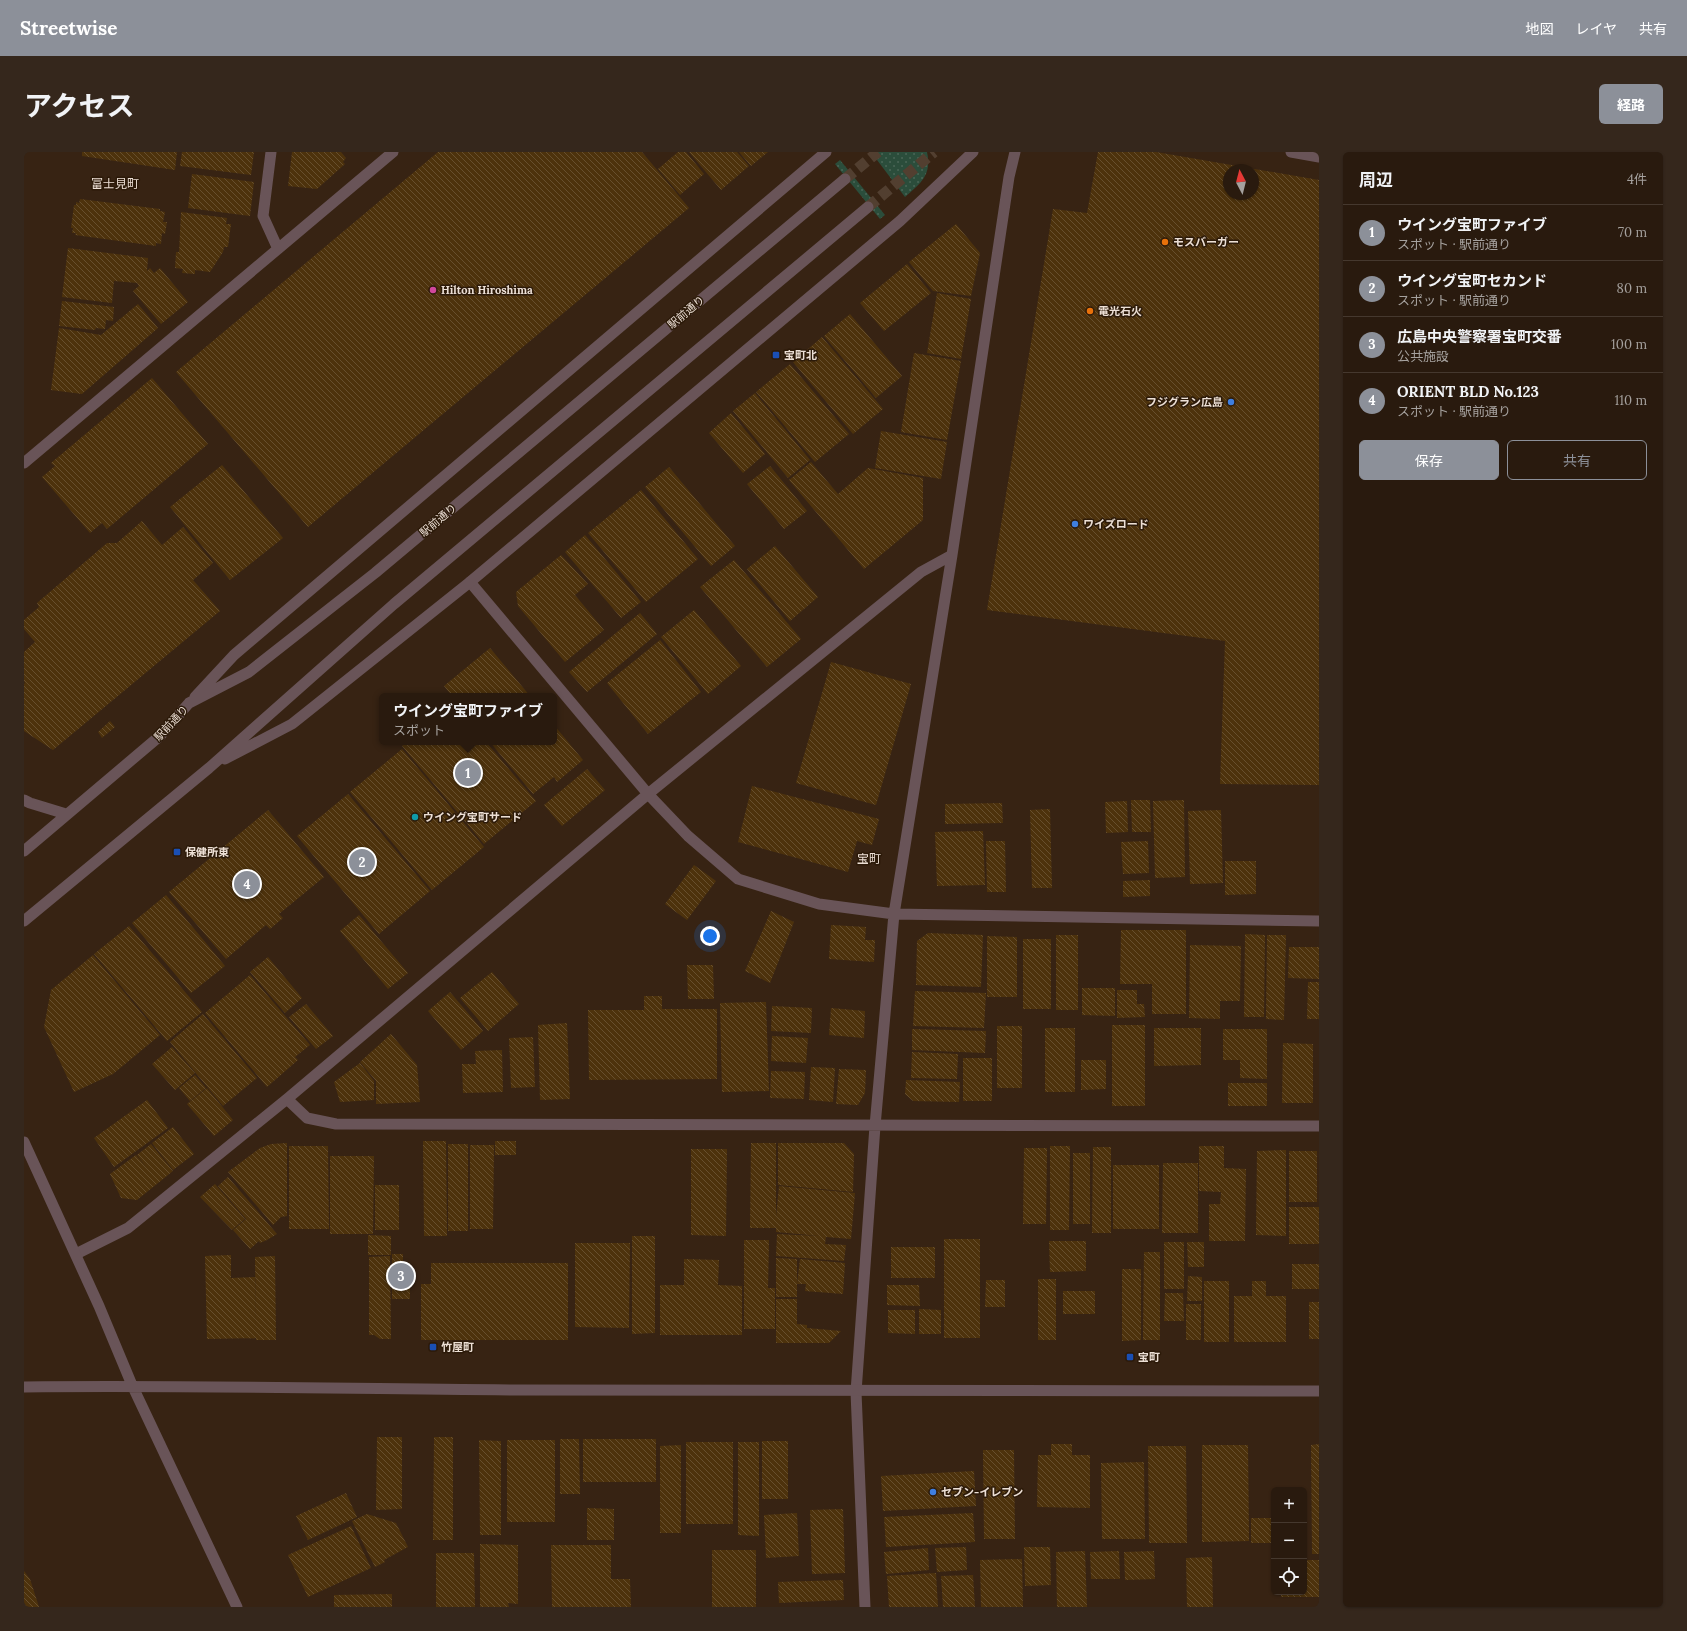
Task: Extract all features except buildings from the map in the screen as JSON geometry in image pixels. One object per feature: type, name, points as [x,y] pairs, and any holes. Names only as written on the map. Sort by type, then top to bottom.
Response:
[{"type":"street","points":[[271,152],[263,216],[278,249]]},
{"type":"street","points":[[24,463],[393,152]]},
{"type":"street","points":[[189,703],[234,655],[826,152]]},
{"type":"street","points":[[209,768],[292,724],[470,582],[900,221],[974,152]]},
{"type":"street","points":[[865,1607],[856,1392],[875,1126],[894,914],[952,554],[1009,178],[1015,152]]},
{"type":"street","points":[[1291,152],[1319,157]]},
{"type":"street","name":"駅前通り","points":[[24,851],[161,735],[189,703],[249,672],[375,574],[845,179]]},
{"type":"street","points":[[24,921],[209,768],[394,604],[868,207]]},
{"type":"street","points":[[76,1254],[128,1228],[288,1099],[648,794],[920,572],[952,554]]},
{"type":"street","points":[[470,582],[648,794],[688,836],[738,879],[819,904],[894,914],[1319,921]]},
{"type":"street","points":[[24,800],[66,814]]},
{"type":"street","points":[[288,1099],[307,1118],[336,1124],[1319,1126]]},
{"type":"street","points":[[24,1142],[76,1254],[132,1385],[237,1607]]},
{"type":"street","points":[[24,1387],[132,1385],[265,1388],[856,1392],[1319,1391]]},
{"type":"green space","points":[[871,152],[927,152],[928,167],[924,178],[905,197]]},
{"type":"green space","points":[[840,160],[885,215],[880,219],[835,164]]},
{"type":"tunnel","points":[[845,179],[878,152]]},
{"type":"tunnel","points":[[868,207],[934,152]]},
{"type":"place","name":"モスバーガー","points":[[1165,242]]},
{"type":"place","name":"Hilton Hiroshima","points":[[433,290]]},
{"type":"place","name":"電光石火","points":[[1090,311]]},
{"type":"place","name":"宝町北","points":[[776,355]]},
{"type":"place","name":"フジグラン広島","points":[[1231,402]]},
{"type":"place","name":"ワイズロード","points":[[1075,524]]},
{"type":"place","name":"ウイング宝町ファイブ","points":[[468,773]]},
{"type":"place","name":"ウイング宝町サード","points":[[415,817]]},
{"type":"place","name":"保健所東","points":[[177,852]]},
{"type":"place","name":"ウイング宝町セカンド","points":[[362,862]]},
{"type":"place","name":"ORIENT BLD No.123","points":[[247,884]]},
{"type":"place","name":"広島中央警察署宝町交番","points":[[401,1276]]},
{"type":"place","name":"竹屋町","points":[[433,1347]]},
{"type":"place","name":"宝町","points":[[1130,1357]]},
{"type":"place","name":"セブン-イレブン","points":[[933,1492]]},
{"type":"district","name":"富士見町","points":[[115,183]]},
{"type":"district","name":"宝町","points":[[869,858]]}]
